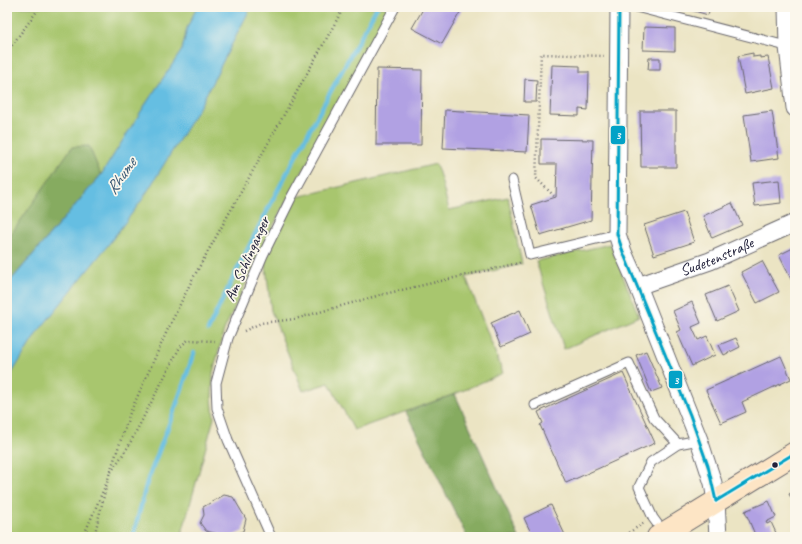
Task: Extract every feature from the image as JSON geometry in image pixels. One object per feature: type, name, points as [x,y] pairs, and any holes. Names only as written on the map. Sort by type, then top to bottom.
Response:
[{"type":"main road","points":[[661,535],[795,452]]},
{"type":"street","points":[[619,7],[617,234],[699,440],[713,483],[716,501],[718,537]]},
{"type":"street","points":[[786,7],[791,48],[795,108]]},
{"type":"street","name":"Sudetenstraße","points":[[638,286],[710,261],[795,223]]},
{"type":"lane","name":"Am Schlinganger","points":[[270,537],[228,440],[217,408],[216,383],[228,338],[264,255],[291,198],[395,7]]},
{"type":"lane","points":[[636,7],[791,48]]},
{"type":"lane","points":[[512,180],[530,255],[617,234]]},
{"type":"lane","points":[[535,405],[629,363],[654,418],[678,444]]},
{"type":"lane","points":[[661,535],[639,487],[651,462],[678,444],[699,440]]},
{"type":"path","points":[[7,52],[40,7]]},
{"type":"path","points":[[94,537],[109,476],[130,412],[192,280],[344,7]]},
{"type":"path","points":[[554,196],[536,178],[541,54],[618,56]]},
{"type":"path","points":[[531,175],[537,174]]},
{"type":"path","points":[[83,537],[109,476],[128,446],[180,347],[188,340],[213,341],[228,338],[261,323],[295,319],[380,295],[520,263],[530,255]]},
{"type":"green space","points":[[7,7],[391,7],[272,228],[224,330],[213,373],[212,397],[214,418],[181,537],[7,537]]},
{"type":"green space","points":[[89,146],[101,175],[7,285],[7,240],[72,147]]},
{"type":"green space","points":[[436,164],[449,210],[508,197],[522,264],[466,277],[503,373],[455,394],[354,430],[329,383],[303,391],[271,311],[265,258],[297,197]]},
{"type":"green space","points":[[610,244],[639,316],[564,349],[536,261]]},
{"type":"green space","points":[[455,394],[519,537],[467,537],[406,412]]},
{"type":"water","name":"Rhume","points":[[197,7],[251,7],[200,106],[142,200],[37,333],[7,381],[7,285],[101,175],[182,50],[187,28]]},
{"type":"building","points":[[420,7],[463,7],[442,44],[412,28],[423,9]]},
{"type":"building","points":[[681,7],[710,7],[708,15]]},
{"type":"building","points":[[644,27],[675,28],[675,51],[643,50]]},
{"type":"building","points":[[753,53],[753,57],[768,57],[774,88],[745,94],[738,56]]},
{"type":"building","points":[[649,58],[660,58],[660,70],[648,70]]},
{"type":"building","points":[[552,65],[580,66],[580,72],[589,72],[588,110],[579,109],[579,116],[550,115]]},
{"type":"building","points":[[377,69],[422,70],[421,145],[376,145]]},
{"type":"building","points":[[525,79],[537,80],[536,102],[524,102]]},
{"type":"building","points":[[445,110],[529,115],[527,152],[443,148]]},
{"type":"building","points":[[640,111],[676,111],[676,167],[641,167]]},
{"type":"building","points":[[772,111],[779,158],[751,162],[744,115]]},
{"type":"building","points":[[541,139],[593,140],[591,220],[540,235],[531,205],[556,197],[557,164],[541,164]]},
{"type":"building","points":[[779,180],[781,203],[755,206],[752,183]]},
{"type":"building","points":[[732,203],[742,225],[712,238],[703,216]]},
{"type":"building","points":[[684,212],[694,242],[654,255],[644,225]]},
{"type":"building","points":[[795,247],[795,280],[792,281],[779,255]]},
{"type":"building","points":[[762,261],[779,292],[757,303],[741,272]]},
{"type":"building","points":[[728,286],[739,311],[717,321],[706,295]]},
{"type":"building","points":[[692,302],[701,323],[692,327],[698,340],[707,336],[715,355],[692,366],[677,332],[681,330],[673,311]]},
{"type":"building","points":[[520,310],[530,334],[501,347],[491,323]]},
{"type":"building","points":[[736,338],[740,347],[724,355],[719,345]]},
{"type":"building","points":[[646,351],[662,388],[651,392],[636,355]]},
{"type":"building","points":[[781,356],[791,379],[742,402],[746,412],[721,423],[706,390]]},
{"type":"building","points":[[623,373],[655,443],[566,483],[540,425],[543,423],[538,412]]},
{"type":"building","points":[[795,491],[795,505],[789,494]]},
{"type":"building","points":[[224,495],[233,497],[246,519],[243,531],[230,537],[206,531],[200,523],[204,515],[203,507]]},
{"type":"building","points":[[769,501],[776,517],[766,522],[767,524],[771,522],[776,533],[766,537],[756,537],[745,511]]},
{"type":"building","points":[[551,505],[566,537],[533,537],[524,518]]},
{"type":"waterway","points":[[208,330],[311,127],[377,7]]},
{"type":"waterway","points":[[133,537],[147,482],[176,406],[194,353]]},
{"type":"transit line","name":"3","points":[[619,7],[617,234],[690,415],[708,466],[716,501]]},
{"type":"transit line","name":"3","points":[[716,501],[795,453]]}]
